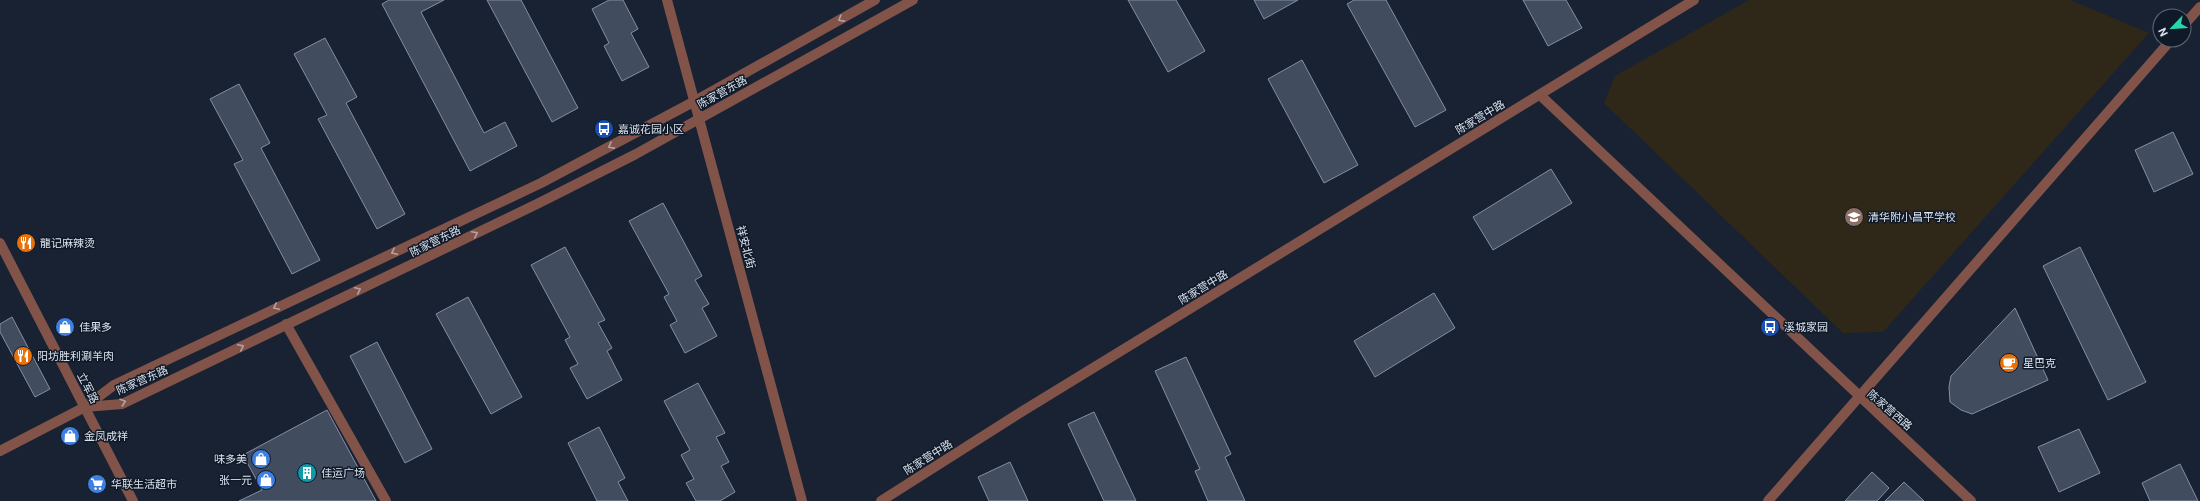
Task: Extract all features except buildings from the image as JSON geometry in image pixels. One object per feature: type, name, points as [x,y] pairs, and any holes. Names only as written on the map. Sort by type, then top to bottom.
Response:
[{"type":"street","name":"祥安北街","points":[[667,0],[802,501]]},
{"type":"street","name":"陈家营东路","points":[[85,408],[114,384],[541,183],[695,101],[875,0]]},
{"type":"street","name":"陈家营东路","points":[[85,408],[122,404],[539,203],[700,118],[913,0]]},
{"type":"street","name":"陈家营中路","points":[[880,501],[1018,414],[1694,0]]},
{"type":"street","points":[[2192,16],[2200,7]]},
{"type":"street","points":[[1540,95],[1859,396],[2164,48]]},
{"type":"street","name":"立军路","points":[[0,243],[133,501]]},
{"type":"street","points":[[286,324],[386,501]]},
{"type":"street","name":"陈家营西路","points":[[1768,501],[1859,396],[1971,501]]},
{"type":"street","points":[[0,452],[85,408]]},
{"type":"shaded area","name":"清华附小昌平学校","points":[[1749,0],[2070,0],[2149,33],[1883,332],[1843,333],[1604,103],[1615,76]]},
{"type":"place","name":"嘉诚花园小区","points":[[604,129]]},
{"type":"place","name":"清华附小昌平学校","points":[[1854,217]]},
{"type":"place","name":"龍记麻辣烫","points":[[26,243]]},
{"type":"place","name":"佳果多","points":[[65,327]]},
{"type":"place","name":"溪城家园","points":[[1770,327]]},
{"type":"place","name":"阳坊胜利涮羊肉","points":[[23,356]]},
{"type":"place","name":"星巴克","points":[[2009,363]]},
{"type":"place","name":"金凤成祥","points":[[70,436]]},
{"type":"place","name":"味多美","points":[[261,459]]},
{"type":"place","name":"佳运广场","points":[[307,473]]},
{"type":"place","name":"张一元","points":[[266,480]]},
{"type":"place","name":"华联生活超市","points":[[97,484]]}]
